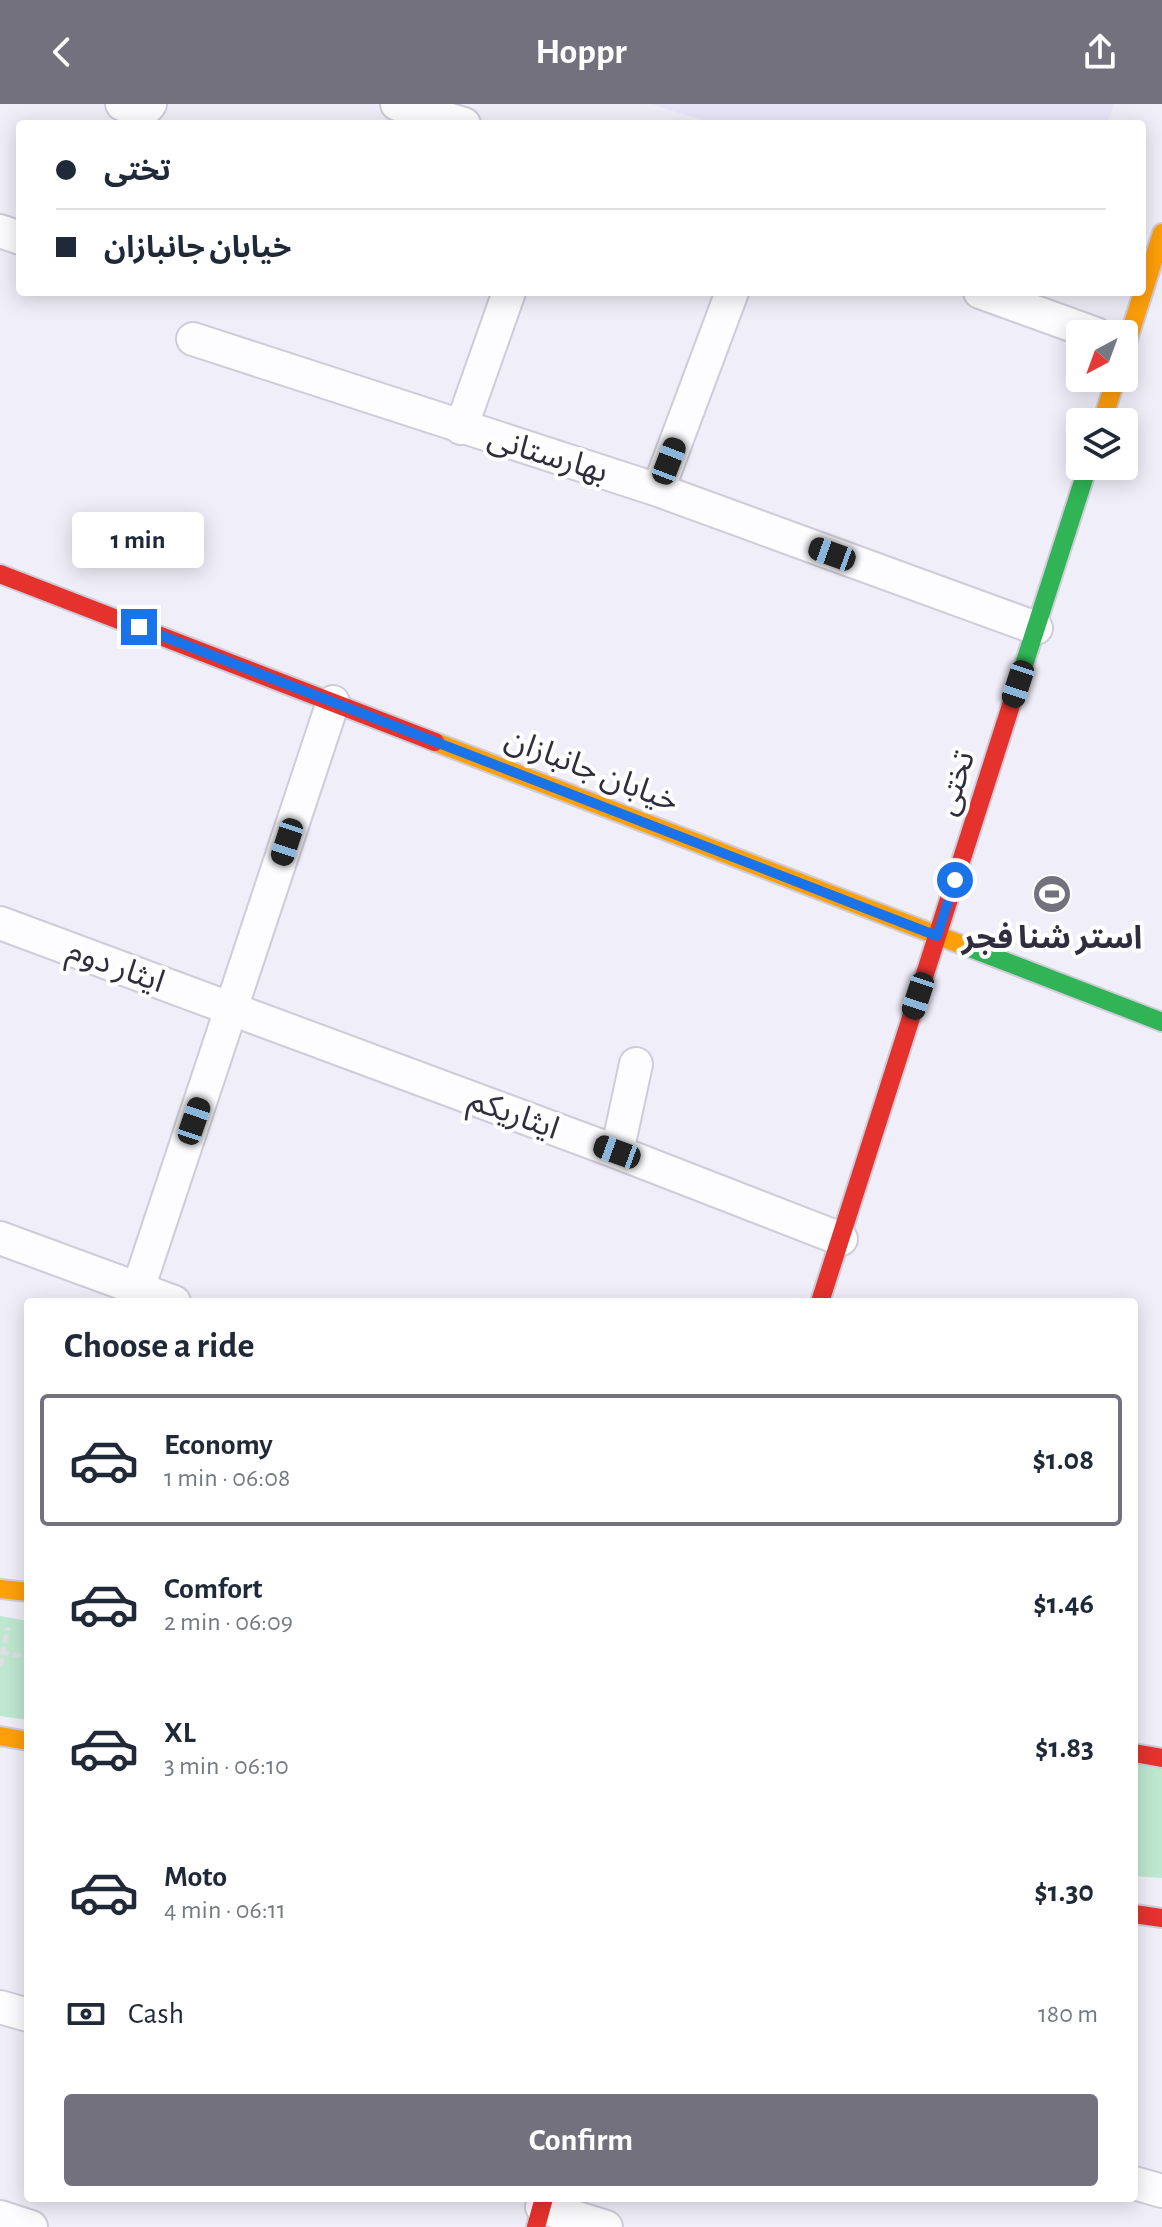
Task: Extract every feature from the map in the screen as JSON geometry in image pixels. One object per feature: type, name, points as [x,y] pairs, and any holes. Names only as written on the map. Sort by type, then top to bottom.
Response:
[{"type":"street","points":[[122,104],[143,112],[150,104]]},
{"type":"street","points":[[397,104],[451,120]]},
{"type":"street","points":[[1146,282],[1162,233]]},
{"type":"street","points":[[461,428],[508,296]]},
{"type":"street","points":[[658,490],[731,296]]},
{"type":"street","points":[[991,296],[1066,323]]},
{"type":"street","points":[[1134,320],[1142,296]]},
{"type":"street","name":"بهارستانی","points":[[193,339],[658,490],[1036,628]]},
{"type":"street","name":"تختی","points":[[821,1298],[1084,480]]},
{"type":"street","name":"خیابان جانبازان","points":[[0,574],[1162,1022]]},
{"type":"street","points":[[138,1289],[333,702]]},
{"type":"street","name":"ایثار دوم","points":[[0,923],[231,1009]]},
{"type":"street","name":"ایثاریکم","points":[[231,1009],[841,1239]]},
{"type":"street","points":[[617,1152],[636,1064]]},
{"type":"street","points":[[0,1238],[163,1298]]},
{"type":"street","points":[[0,1589],[24,1592]]},
{"type":"street","points":[[0,1736],[24,1740]]},
{"type":"street","points":[[1138,1754],[1162,1758]]},
{"type":"street","points":[[1138,1915],[1162,1918]]},
{"type":"street","points":[[0,2007],[24,2014]]},
{"type":"street","points":[[1138,2184],[1162,2191]]},
{"type":"street","points":[[541,2211],[606,2227]]},
{"type":"street","points":[[0,2217],[31,2227]]},
{"type":"path","points":[[0,1652],[24,1656]]},
{"type":"shaded area","points":[[651,104],[1114,104],[1108,120],[702,120]]},
{"type":"green space","points":[[0,1616],[24,1620],[24,1719],[0,1716]]},
{"type":"green space","points":[[1138,1765],[1162,1768],[1162,1878],[1138,1876]]},
{"type":"traffic: fast","points":[[1021,674],[1083,480]]},
{"type":"traffic: fast","points":[[965,946],[1162,1022]]},
{"type":"traffic: slow","points":[[1146,283],[1162,233]]},
{"type":"traffic: slow","points":[[1134,320],[1142,296]]},
{"type":"traffic: slow","points":[[1106,408],[1112,392]]},
{"type":"traffic: slow","points":[[435,742],[965,946]]},
{"type":"traffic: slow","points":[[0,1589],[24,1592]]},
{"type":"traffic: slow","points":[[0,1736],[24,1740]]},
{"type":"traffic: jam","points":[[0,574],[435,742]]},
{"type":"traffic: jam","points":[[821,1298],[1021,674]]},
{"type":"traffic: jam","points":[[1138,1754],[1162,1758]]},
{"type":"traffic: jam","points":[[1138,1915],[1162,1918]]},
{"type":"traffic: jam","points":[[536,2227],[543,2202]]},
{"type":"place","name":"استر شنا فجر","points":[[1052,894]]},
{"type":"route","points":[[139,627],[937,936],[955,880]]}]
